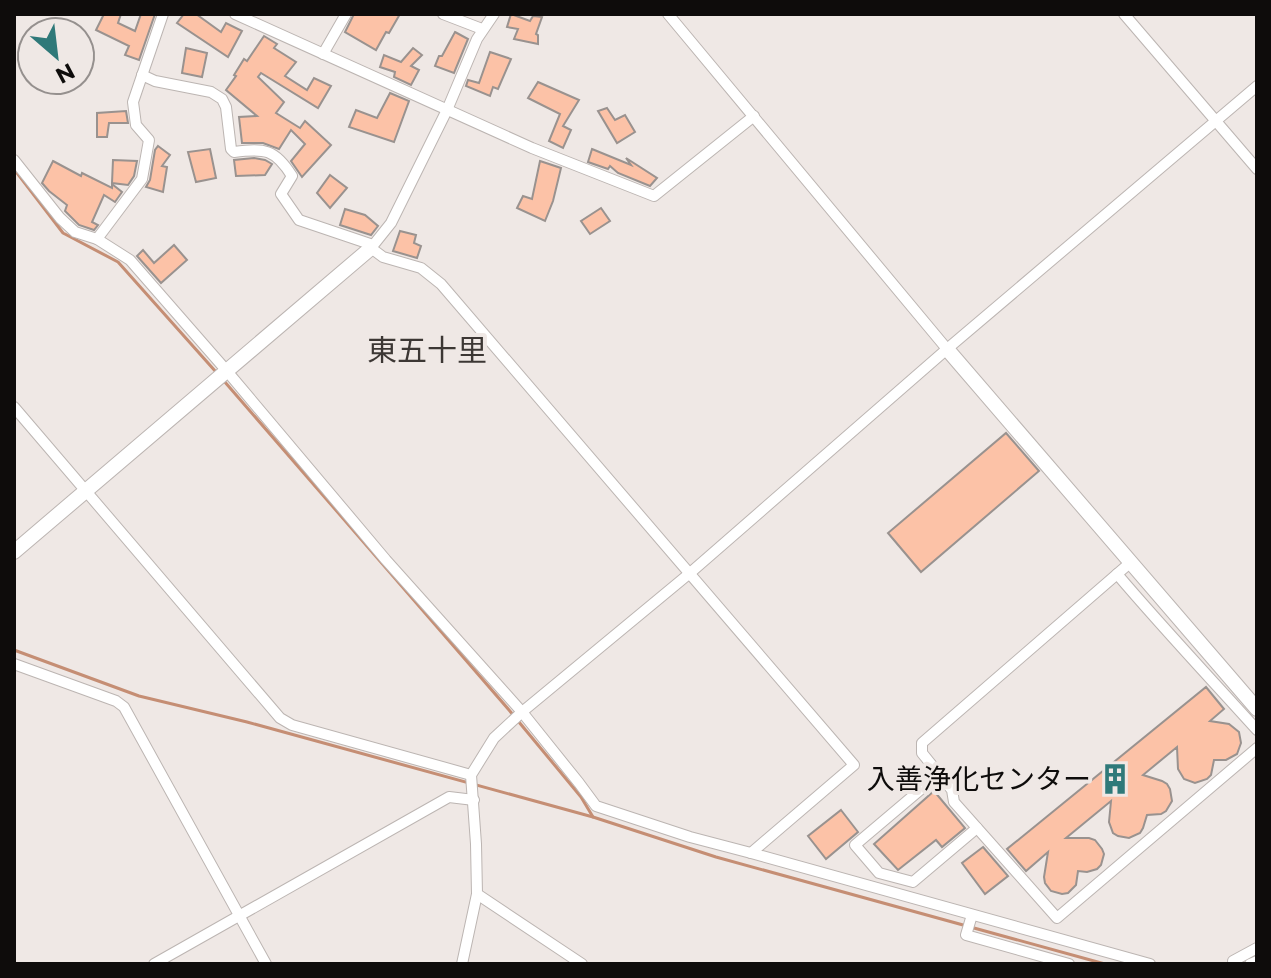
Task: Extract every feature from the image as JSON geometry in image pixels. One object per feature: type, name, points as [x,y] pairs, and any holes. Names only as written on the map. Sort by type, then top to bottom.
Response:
[{"type":"street","points":[[97,239],[142,179],[149,140],[136,125],[133,102],[163,14]]},
{"type":"street","points":[[235,14],[532,148],[654,196],[754,116]]},
{"type":"street","points":[[323,54],[346,14]]},
{"type":"street","points":[[443,14],[482,29]]},
{"type":"street","points":[[14,552],[372,246],[391,223],[447,110],[482,29],[494,14]]},
{"type":"street","points":[[668,14],[947,349],[1257,709]]},
{"type":"street","points":[[1124,14],[1257,169]]},
{"type":"street","points":[[142,75],[155,81],[211,92],[222,99],[226,107],[231,149],[234,152],[259,149],[271,152],[285,165],[292,176],[281,194],[299,220],[372,246],[383,257],[421,268],[441,284],[854,765],[751,853]]},
{"type":"street","points":[[462,964],[477,894],[471,775],[494,738],[1257,86]]},
{"type":"street","points":[[14,160],[75,232],[97,239],[130,260],[386,560],[522,712],[596,806],[690,837],[1150,964]]},
{"type":"street","points":[[14,407],[280,718],[292,725],[471,775]]},
{"type":"street","points":[[1131,562],[922,743],[922,753],[952,790],[954,802],[1057,918],[1257,748]]},
{"type":"street","points":[[1117,574],[1257,730]]},
{"type":"street","points":[[14,664],[116,701],[124,707],[266,964]]},
{"type":"street","points":[[939,774],[855,845],[879,873],[913,882],[977,828]]},
{"type":"street","points":[[154,964],[449,797],[474,800]]},
{"type":"street","points":[[477,894],[582,964]]},
{"type":"street","points":[[972,915],[966,935],[1069,964]]},
{"type":"street","points":[[1235,964],[1233,961],[1257,948]]},
{"type":"street","points":[[1250,964],[1257,961]]},
{"type":"building","points":[[104,14],[121,14],[118,23],[135,31],[141,14],[155,14],[139,60],[125,55],[129,46],[96,30]]},
{"type":"building","points":[[184,14],[196,14],[221,32],[226,23],[242,31],[228,57],[177,23]]},
{"type":"building","points":[[354,14],[400,14],[376,50],[345,32]]},
{"type":"building","points":[[511,14],[530,21],[533,16],[542,17],[536,34],[538,44],[514,39],[518,29],[507,27]]},
{"type":"building","points":[[455,32],[468,39],[454,73],[435,66]]},
{"type":"building","points":[[264,36],[277,44],[274,48],[296,62],[285,76],[307,90],[314,78],[331,86],[318,108],[261,73],[258,77],[284,102],[276,113],[300,128],[305,121],[331,145],[302,177],[291,161],[305,144],[291,130],[279,149],[263,143],[242,143],[239,117],[257,116],[226,90],[244,59],[247,61]]},
{"type":"building","points":[[186,48],[207,53],[202,77],[182,73]]},
{"type":"building","points":[[413,48],[422,55],[411,66],[419,70],[411,85],[394,77],[395,72],[380,67],[384,55],[401,62]]},
{"type":"building","points":[[490,52],[511,59],[498,89],[493,87],[490,96],[466,86],[468,80],[479,83]]},
{"type":"building","points":[[538,82],[579,100],[563,126],[571,130],[563,148],[549,141],[560,114],[528,98]]},
{"type":"building","points":[[390,93],[409,101],[394,142],[349,127],[356,110],[377,118]]},
{"type":"building","points":[[607,108],[615,120],[625,115],[635,132],[617,143],[598,111]]},
{"type":"building","points":[[126,111],[128,123],[109,123],[107,137],[97,137],[97,113]]},
{"type":"building","points":[[158,146],[170,155],[162,166],[167,167],[163,192],[146,187]]},
{"type":"building","points":[[210,149],[216,178],[196,182],[188,152]]},
{"type":"building","points":[[592,149],[631,165],[626,158],[657,178],[650,186],[618,173],[610,166],[608,169],[588,162]]},
{"type":"building","points":[[254,158],[272,164],[265,175],[236,176],[234,160]]},
{"type":"building","points":[[113,160],[137,161],[134,176],[128,185],[112,183]]},
{"type":"building","points":[[53,161],[112,188],[112,184],[122,192],[115,202],[104,195],[92,222],[98,225],[94,230],[79,225],[65,211],[67,205],[42,183]]},
{"type":"building","points":[[540,161],[561,168],[545,221],[517,208],[523,196],[532,199]]},
{"type":"building","points":[[330,175],[347,188],[330,208],[317,193]]},
{"type":"building","points":[[601,208],[610,221],[590,234],[581,221]]},
{"type":"building","points":[[345,209],[365,215],[378,226],[371,235],[340,225]]},
{"type":"building","points":[[400,231],[416,235],[414,243],[421,246],[417,258],[393,251]]},
{"type":"building","points":[[174,245],[187,260],[161,283],[137,256],[143,250],[154,263]]},
{"type":"building","points":[[1006,433],[1039,471],[921,572],[888,533]]},
{"type":"building","points":[[1206,687],[1224,709],[1210,721],[1229,724],[1239,732],[1241,743],[1237,754],[1226,760],[1214,760],[1211,775],[1195,783],[1184,779],[1178,769],[1177,747],[1143,775],[1167,784],[1172,801],[1161,814],[1147,815],[1140,833],[1129,838],[1113,833],[1109,822],[1111,801],[1066,838],[1095,840],[1104,854],[1097,869],[1078,871],[1076,885],[1068,893],[1051,891],[1045,883],[1048,852],[1026,871],[1007,849]]},
{"type":"building","name":"入善浄化センター","points":[[934,791],[965,828],[942,847],[936,840],[898,870],[874,844]]},
{"type":"building","points":[[841,810],[858,832],[826,859],[808,836]]},
{"type":"building","points":[[983,847],[1008,876],[985,894],[962,863]]},
{"type":"waterway","points":[[14,169],[63,233],[118,262],[216,372]]},
{"type":"waterway","points":[[224,381],[509,710],[581,797],[593,817]]},
{"type":"waterway","points":[[14,650],[139,696],[247,722],[593,817],[716,857],[1105,964]]},
{"type":"place","name":"入善浄化センター","points":[[1115,779]]},
{"type":"district","name":"東五十里","points":[[427,350]]}]
